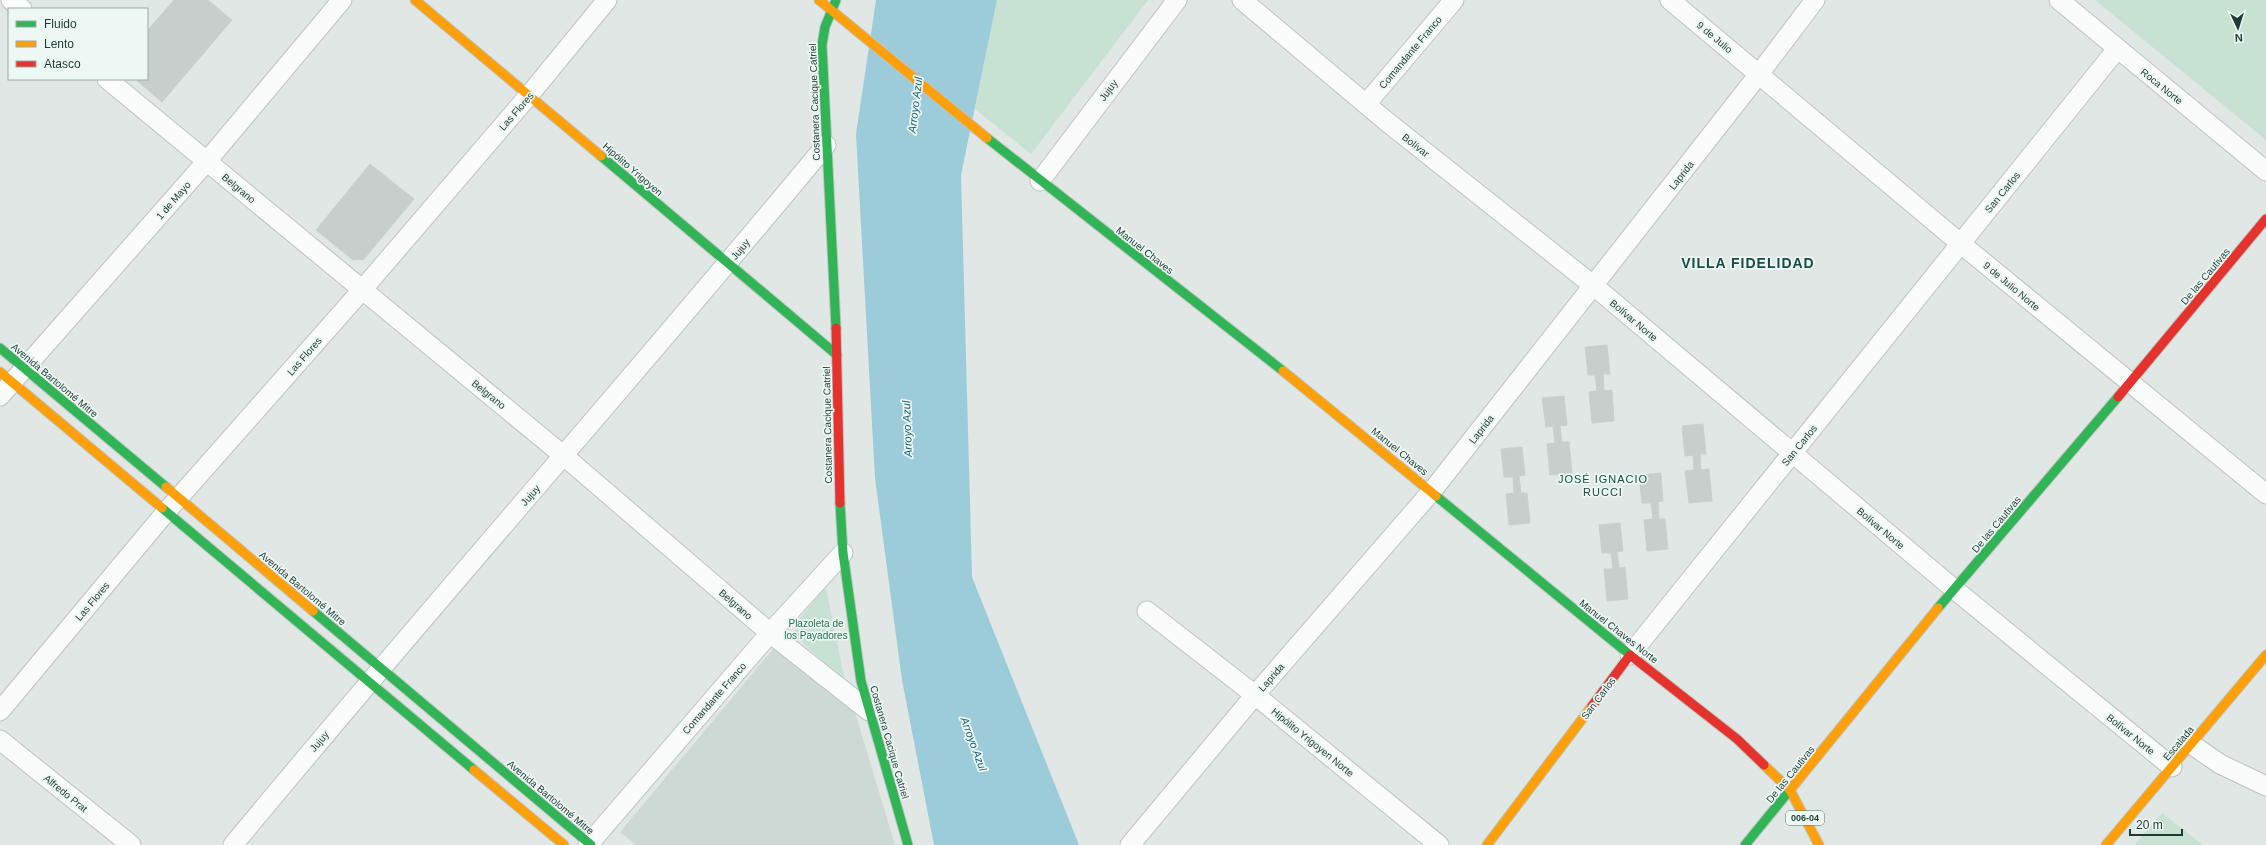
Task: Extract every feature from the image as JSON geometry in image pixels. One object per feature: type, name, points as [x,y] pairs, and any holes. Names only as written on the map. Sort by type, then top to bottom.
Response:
[{"type":"main road","name":"Hipólito Yrigoyen","points":[[415,0],[530,94],[726,266],[836,355]]},
{"type":"main road","name":"Manuel Chaves","points":[[819,0],[996,146],[1432,491]]},
{"type":"main road","name":"Costanera Cacique Catriel","points":[[836,0],[825,28],[822,45],[836,355],[838,464],[843,553],[861,681],[908,845]]},
{"type":"main road","name":"De las Cautivas","points":[[1745,845],[1954,589],[2130,383],[2266,219]]},
{"type":"main road","name":"Avenida Bartolomé Mitre","points":[[0,348],[9,380],[172,505],[374,675],[564,845]]},
{"type":"main road","name":"Avenida Bartolomé Mitre","points":[[9,380],[172,505],[374,675],[589,844]]},
{"type":"main road","name":"Manuel Chaves Norte","points":[[1432,491],[1559,598],[1737,739],[1790,790]]},
{"type":"main road","name":"Escalada","points":[[2106,845],[2266,654]]},
{"type":"main road","name":"San Carlos","points":[[1487,845],[1630,655]]},
{"type":"main road","name":"006-04","points":[[1790,790],[1819,845]]},
{"type":"street","points":[[11,0],[21,8]]},
{"type":"street","name":"1 de Mayo","points":[[9,380],[207,161],[342,0]]},
{"type":"street","name":"Las Flores","points":[[0,711],[172,505],[362,290],[530,94],[607,0]]},
{"type":"street","name":"Jujuy","points":[[1040,181],[1177,0]]},
{"type":"street","name":"Bolívar","points":[[1242,0],[1366,104],[1594,286]]},
{"type":"street","name":"Comandante Franco","points":[[1366,104],[1454,0]]},
{"type":"street","name":"9 de Julio","points":[[1670,0],[1759,74]]},
{"type":"street","name":"Laprida","points":[[1130,845],[1131,841],[1255,695],[1432,491],[1594,286],[1815,0]]},
{"type":"street","name":"Roca Norte","points":[[2059,0],[2266,171]]},
{"type":"street","name":"San Carlos","points":[[1630,655],[2117,49]]},
{"type":"street","name":"9 de Julio Norte","points":[[1759,74],[1960,244],[2266,494]]},
{"type":"street","name":"Belgrano","points":[[108,80],[564,456],[770,633],[869,711]]},
{"type":"street","name":"Jujuy","points":[[233,845],[374,675],[564,456],[726,266],[826,145]]},
{"type":"street","name":"Bolívar Norte","points":[[1594,286],[1954,589],[2172,767]]},
{"type":"street","name":"Comandante Franco","points":[[589,844],[770,633],[843,553]]},
{"type":"street","name":"Hipólito Yrigoyen Norte","points":[[1147,611],[1255,695],[1439,845]]},
{"type":"street","name":"Alfredo Prat","points":[[0,740],[132,845]]},
{"type":"street","points":[[2191,744],[2220,764],[2266,786]]},
{"type":"shaded area","points":[[778,643],[854,709],[895,845],[636,845],[620,832]]},
{"type":"green space","points":[[997,0],[1148,0],[1031,154],[975,109]]},
{"type":"green space","points":[[2095,0],[2266,0],[2266,140]]},
{"type":"green space","name":"Plazoleta de los Payadores","points":[[826,588],[844,680],[794,635],[795,625],[823,589]]},
{"type":"green space","points":[[2162,813],[2203,845],[2134,845]]},
{"type":"water","name":"Arroyo Azul","points":[[876,0],[997,0],[961,175],[972,577],[1079,845],[934,845],[902,680],[875,478],[856,134]]},
{"type":"building","points":[[174,0],[208,0],[232,20],[162,102],[136,80],[148,80],[148,30]]},
{"type":"building","points":[[370,164],[414,199],[364,259],[353,260],[316,230]]},
{"type":"building","points":[[1607,345],[1610,374],[1603,374],[1604,391],[1612,390],[1614,421],[1592,423],[1589,392],[1597,391],[1595,375],[1588,375],[1585,347]]},
{"type":"building","points":[[1564,396],[1567,425],[1560,426],[1562,442],[1569,442],[1572,473],[1550,475],[1547,444],[1555,443],[1553,426],[1546,427],[1542,398]]},
{"type":"building","points":[[1703,424],[1706,454],[1700,454],[1701,470],[1709,469],[1712,501],[1689,503],[1685,471],[1694,470],[1693,455],[1685,456],[1682,426]]},
{"type":"building","points":[[1522,447],[1525,475],[1519,476],[1521,493],[1527,493],[1530,523],[1509,525],[1506,494],[1514,493],[1513,477],[1504,477],[1501,449]]},
{"type":"building","points":[[1661,473],[1663,501],[1658,502],[1659,519],[1665,519],[1668,549],[1647,551],[1644,520],[1653,519],[1651,503],[1642,503],[1639,475]]},
{"type":"building","points":[[1620,523],[1623,551],[1617,552],[1619,568],[1625,567],[1628,599],[1607,601],[1604,569],[1613,569],[1611,553],[1602,553],[1599,525]]},
{"type":"traffic: fast","points":[[836,0],[825,27],[822,45],[836,328]]},
{"type":"traffic: fast","points":[[987,138],[1283,371]]},
{"type":"traffic: fast","points":[[601,156],[837,355]]},
{"type":"traffic: fast","points":[[0,348],[166,487]]},
{"type":"traffic: fast","points":[[1938,608],[2118,397]]},
{"type":"traffic: fast","points":[[1436,496],[1630,655]]},
{"type":"traffic: fast","points":[[840,503],[843,553],[861,681],[908,845]]},
{"type":"traffic: fast","points":[[162,508],[474,770]]},
{"type":"traffic: fast","points":[[313,611],[591,845]]},
{"type":"traffic: fast","points":[[1745,845],[1790,790]]},
{"type":"traffic: slow","points":[[415,0],[601,156]]},
{"type":"traffic: slow","points":[[819,0],[987,138]]},
{"type":"traffic: slow","points":[[1283,371],[1436,496]]},
{"type":"traffic: slow","points":[[0,372],[162,508]]},
{"type":"traffic: slow","points":[[166,487],[313,611]]},
{"type":"traffic: slow","points":[[1790,790],[1938,608]]},
{"type":"traffic: slow","points":[[2106,845],[2266,655]]},
{"type":"traffic: slow","points":[[1487,845],[1592,706]]},
{"type":"traffic: slow","points":[[1764,765],[1790,790],[1819,845]]},
{"type":"traffic: slow","points":[[474,770],[564,845]]},
{"type":"traffic: jam","points":[[2118,397],[2266,219]]},
{"type":"traffic: jam","points":[[836,328],[840,503]]},
{"type":"traffic: jam","points":[[1592,706],[1630,655],[1737,739],[1764,765]]},
{"type":"district","name":"VILLA FIDELIDAD","points":[[1748,263]]},
{"type":"district","name":"JOSÉ IGNACIO RUCCI","points":[[1603,485]]}]
